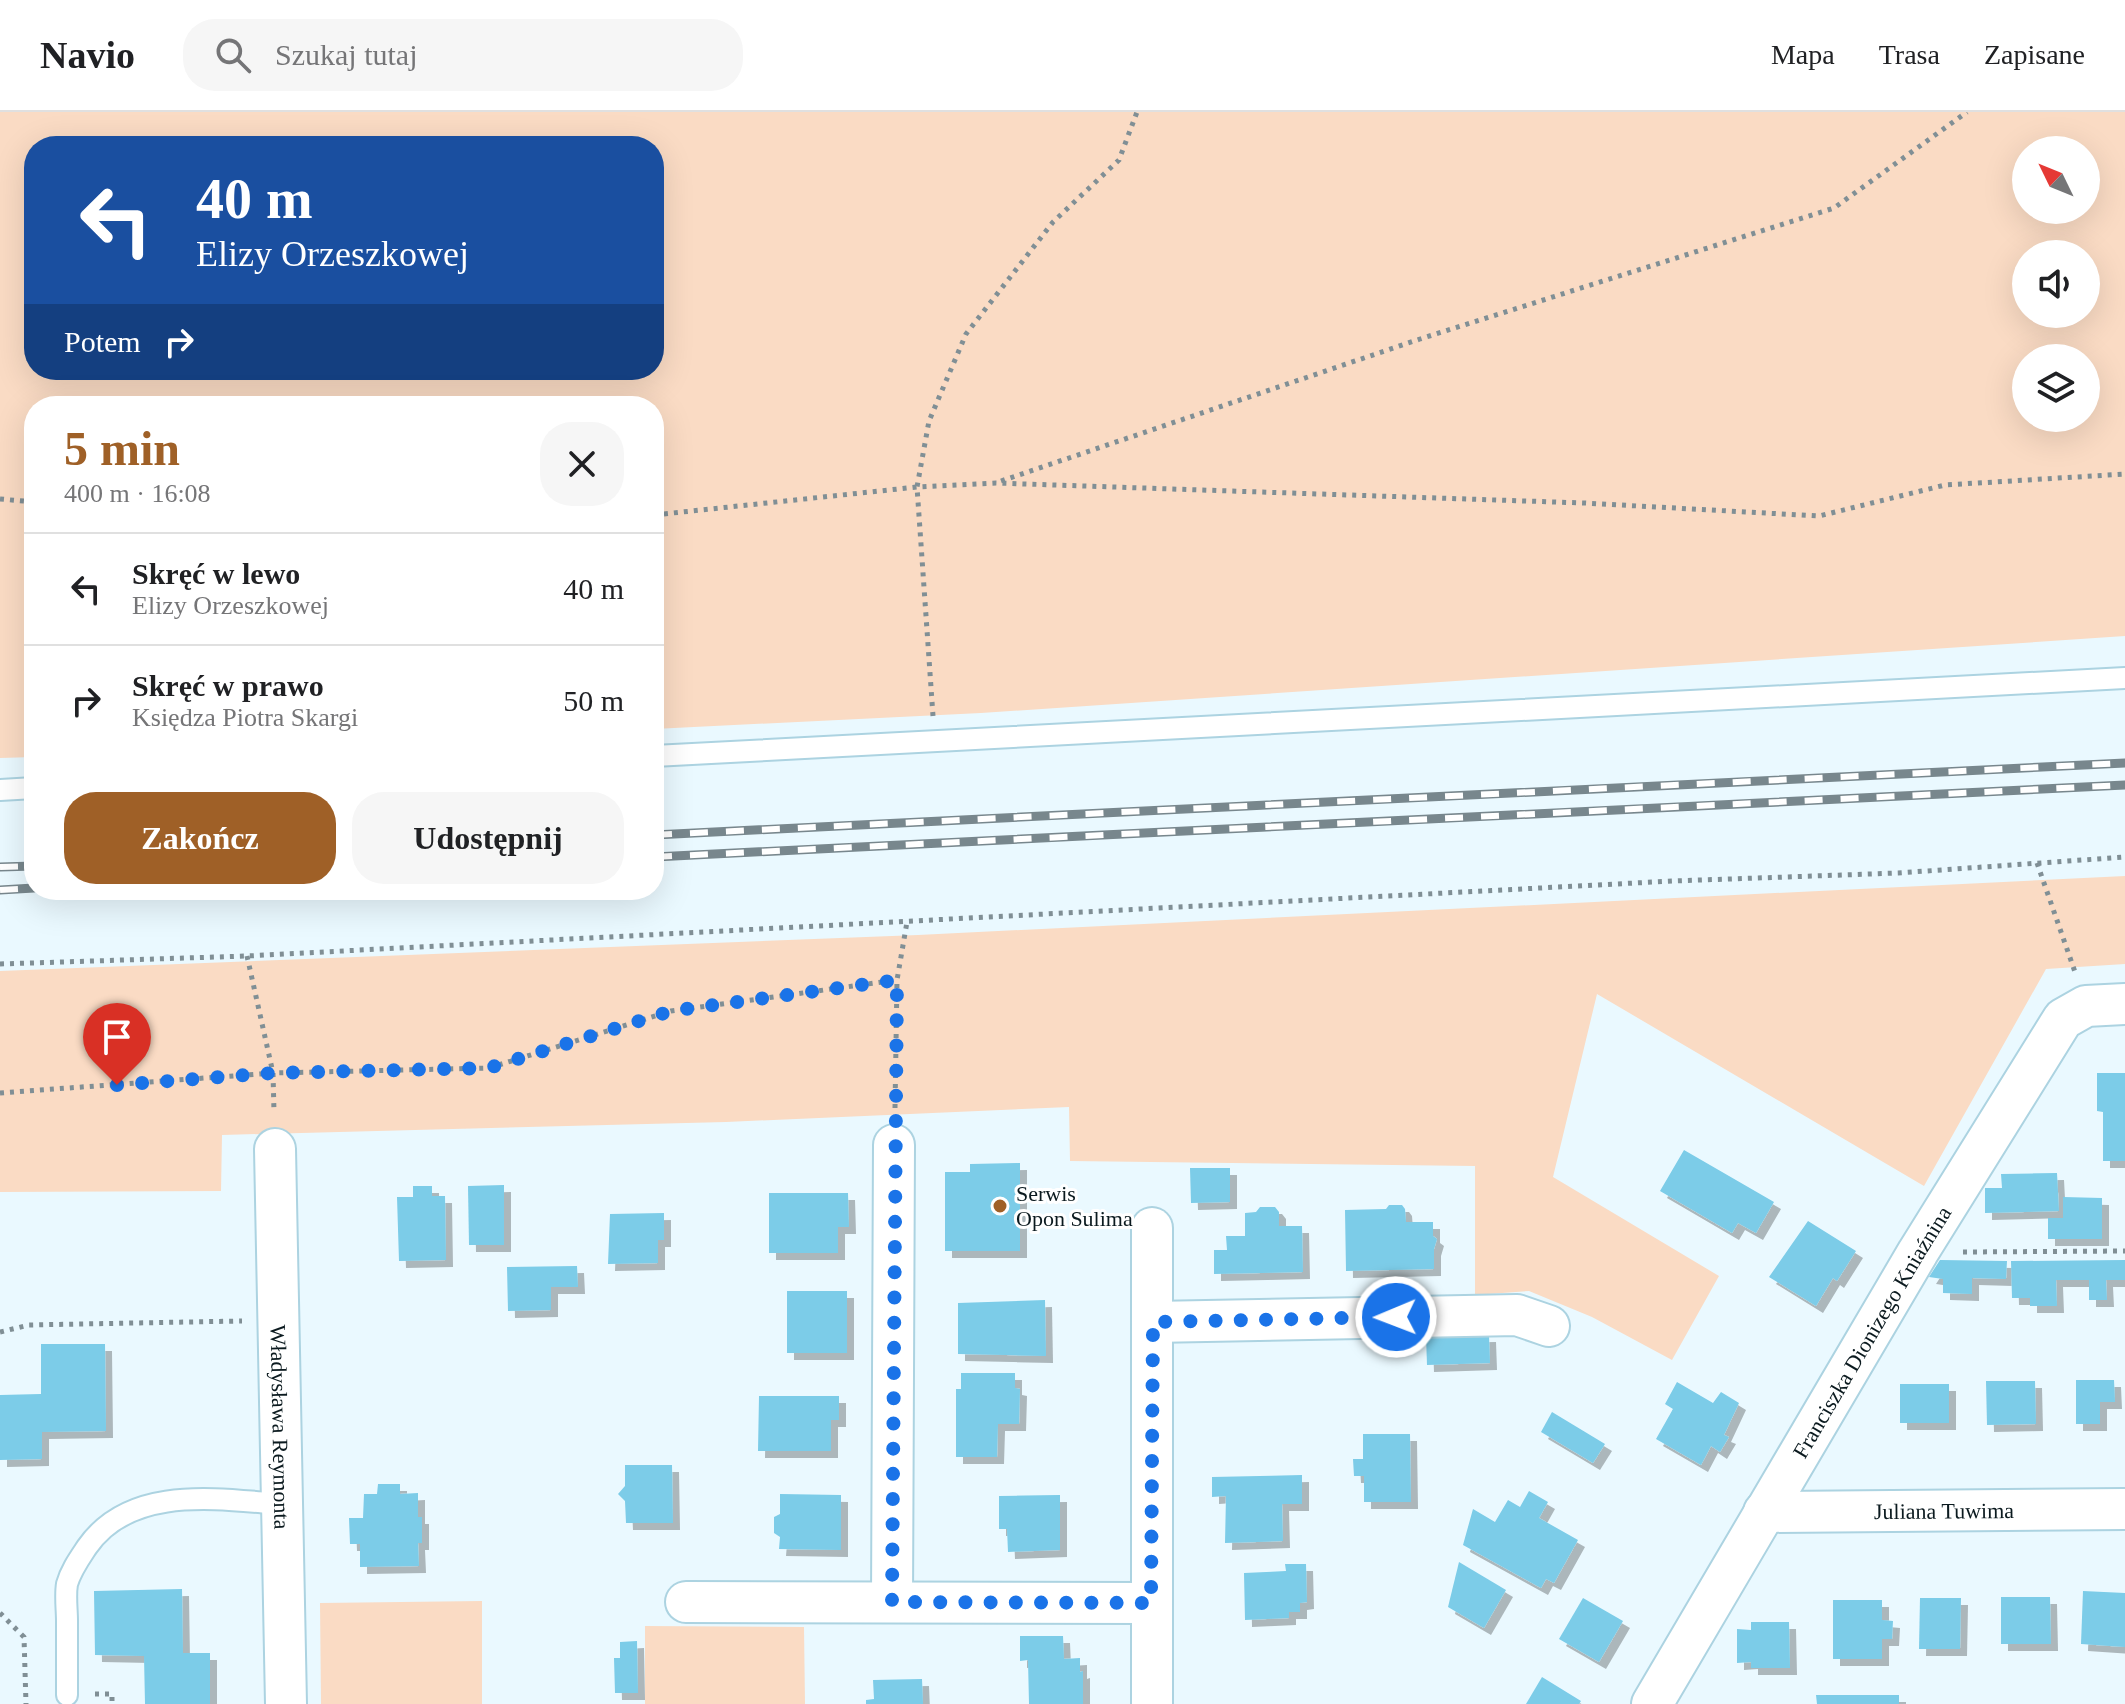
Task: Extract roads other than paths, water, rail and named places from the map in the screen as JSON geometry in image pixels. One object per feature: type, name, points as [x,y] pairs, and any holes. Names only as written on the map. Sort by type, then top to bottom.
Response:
[{"type":"street","name":"Franciszka Dionizego Kniaźnina","points":[[1652,1704],[1918,1252],[2063,1019],[2106,1005]]},
{"type":"street","points":[[892,1602],[894,1145]]},
{"type":"street","name":"Władysława Reymonta","points":[[275,1149],[286,1704]]},
{"type":"street","points":[[1152,1228],[1152,1704]]},
{"type":"street","points":[[1153,1322],[1517,1315],[1549,1326]]},
{"type":"street","name":"Juliana Tuwima","points":[[1764,1512],[2125,1509]]},
{"type":"street","points":[[686,1602],[1151,1603]]},
{"type":"lane","points":[[664,755],[2125,678]]},
{"type":"lane","points":[[0,790],[24,789]]},
{"type":"lane","points":[[67,1695],[67,1587],[73,1566],[91,1541],[111,1522],[134,1508],[161,1502],[218,1499],[281,1504]]},
{"type":"railway","points":[[664,835],[2125,763]]},
{"type":"railway","points":[[664,857],[2125,785]]},
{"type":"railway","points":[[0,867],[24,866]]},
{"type":"railway","points":[[0,890],[24,889]]},
{"type":"place","name":"Serwis Opon Sulima","points":[[1000,1206]]}]
